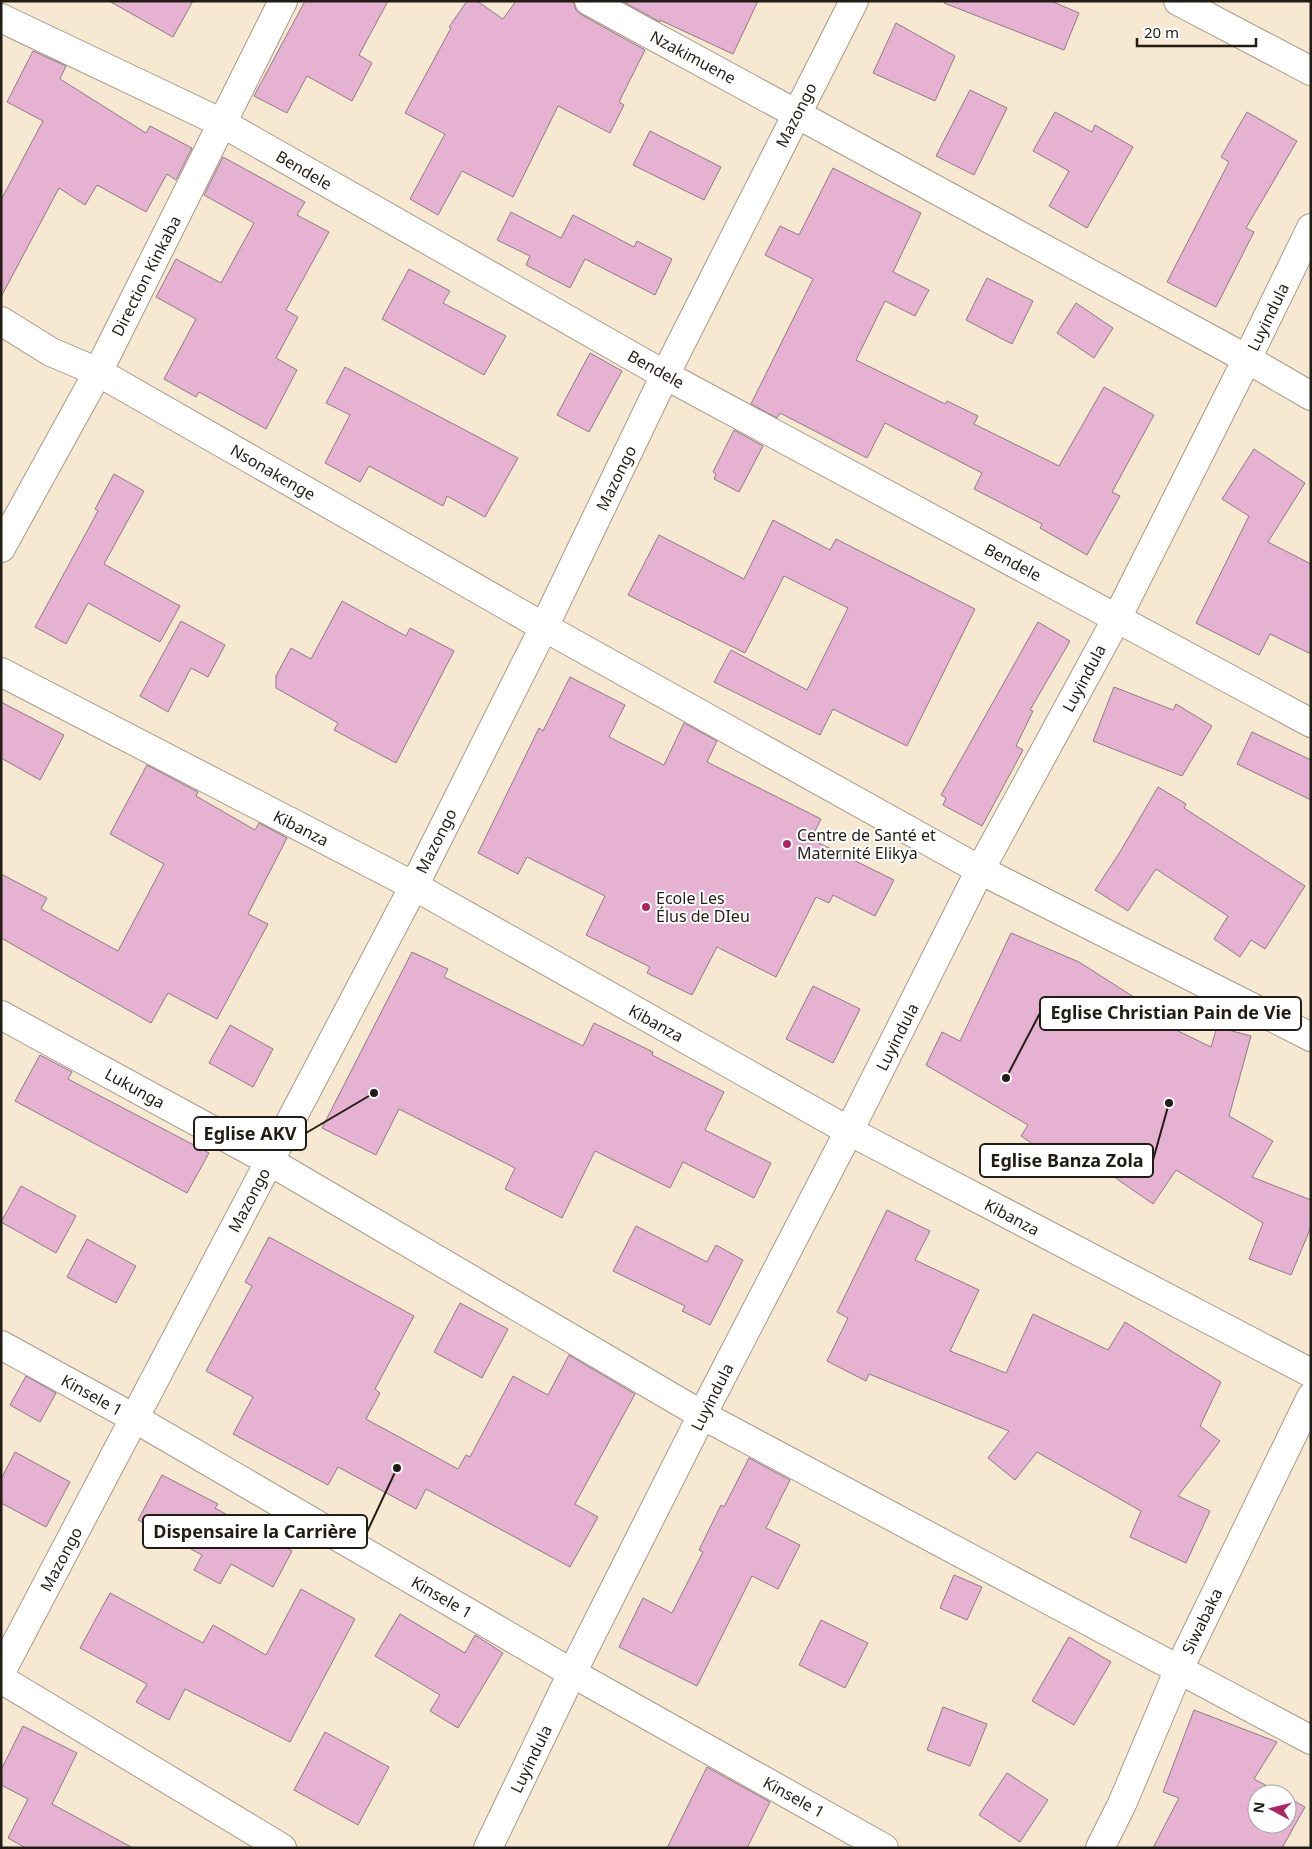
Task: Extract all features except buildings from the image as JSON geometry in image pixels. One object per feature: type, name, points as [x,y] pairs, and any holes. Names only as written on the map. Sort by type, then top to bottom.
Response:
[{"type":"street","name":"Direction Kinkaba","points":[[1,548],[98,372],[283,1]]},
{"type":"street","name":"Nzakimuene","points":[[589,1],[1248,359],[1311,396]]},
{"type":"street","name":"Mazongo","points":[[1,1672],[414,886],[544,627],[665,375],[854,1]]},
{"type":"street","points":[[1178,1],[1311,71]]},
{"type":"street","name":"Bendele","points":[[1,18],[222,123],[665,375],[1311,723]]},
{"type":"street","name":"Luyindula","points":[[488,1848],[572,1673],[702,1415],[849,1131],[980,870],[1117,618],[1248,359],[1311,228]]},
{"type":"street","name":"Nsonakenge","points":[[1,321],[51,352],[98,372],[544,627],[980,870],[1311,1036]]},
{"type":"street","name":"Kibanza","points":[[1,672],[414,886],[849,1131],[1311,1373]]},
{"type":"street","name":"Lukunga","points":[[1,1015],[269,1161],[702,1415],[1311,1740]]},
{"type":"street","name":"Kinsele 1","points":[[1,1345],[134,1418],[572,1673],[884,1848]]},
{"type":"street","name":"Siwabaka","points":[[1100,1848],[1122,1804],[1179,1670],[1311,1397]]},
{"type":"street","points":[[1,1679],[282,1848]]},
{"type":"place","name":"Centre de Santé et Maternité Elikya","points":[[787,844]]},
{"type":"place","name":"Ecole Les Élus de DIeu","points":[[646,907]]},
{"type":"place","name":"Eglise Christian Pain de Vie","points":[[1006,1078]]},
{"type":"place","name":"Eglise AKV","points":[[374,1093]]},
{"type":"place","name":"Eglise Banza Zola","points":[[1169,1103]]},
{"type":"place","name":"Dispensaire la Carrière","points":[[397,1468]]}]
